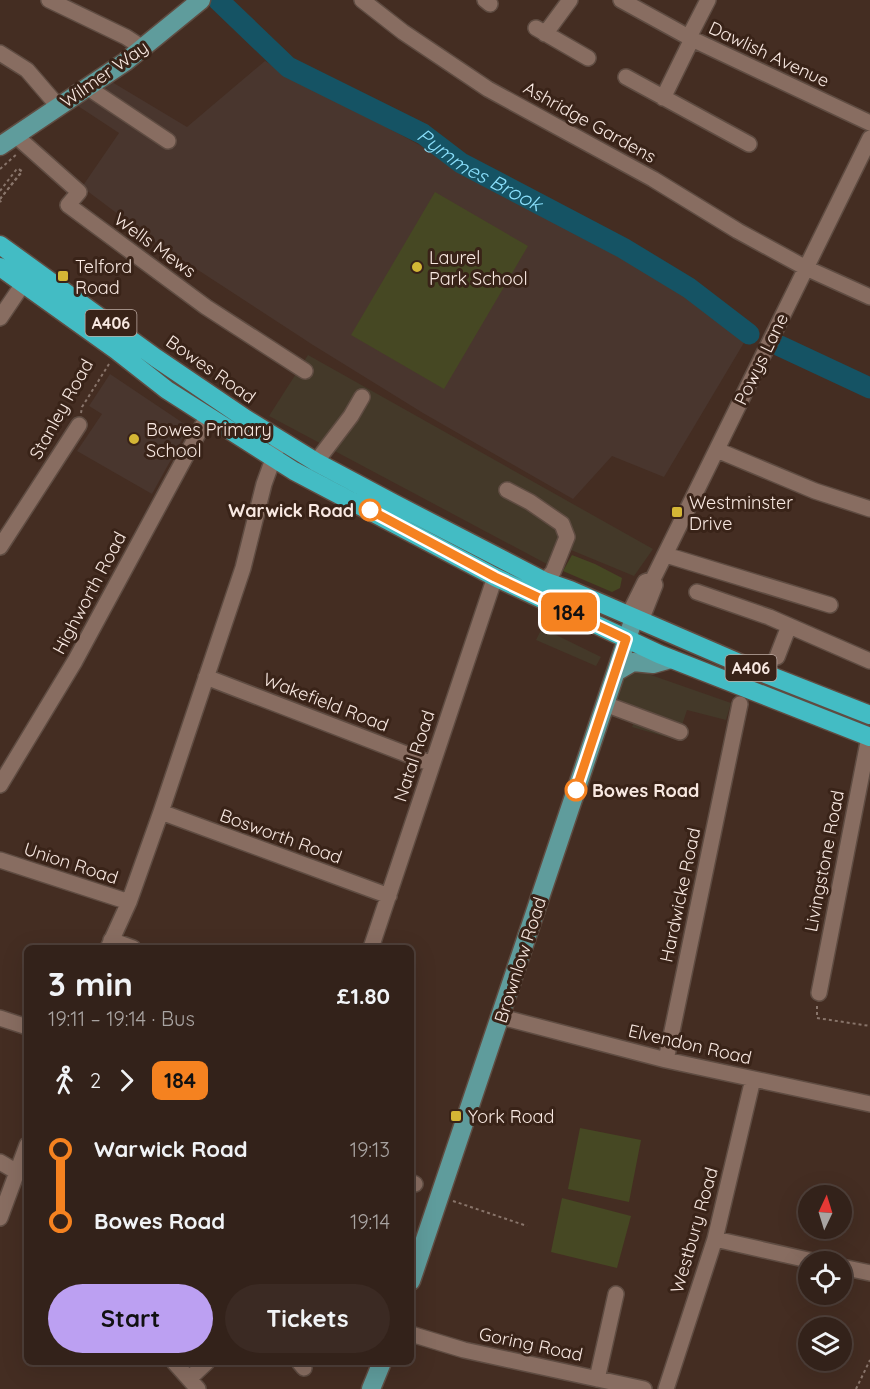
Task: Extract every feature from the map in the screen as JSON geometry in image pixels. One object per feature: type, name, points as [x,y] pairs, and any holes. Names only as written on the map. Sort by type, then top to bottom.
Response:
[{"type":"highway","name":"Bowes Road","points":[[0,245],[156,358],[246,419],[316,462],[544,581],[753,669],[870,715]]},
{"type":"highway","name":"A406","points":[[0,267],[167,390],[294,471],[495,577],[671,659],[742,696],[870,737]]},
{"type":"main road","name":"Wilmer Way","points":[[8,143],[143,48],[201,0]]},
{"type":"main road","name":"A406","points":[[544,581],[568,597],[620,622],[625,626],[626,639]]},
{"type":"main road","name":"Powys Lane","points":[[626,639],[634,618]]},
{"type":"main road","name":"Brownlow Road","points":[[414,1272],[626,639]]},
{"type":"main road","points":[[616,672],[633,662],[653,664],[671,659]]},
{"type":"main road","points":[[371,1389],[381,1365]]},
{"type":"street","points":[[50,0],[126,37],[143,48]]},
{"type":"street","name":"Ashridge Gardens","points":[[362,0],[403,32],[488,89],[653,179],[738,231],[806,268],[870,297]]},
{"type":"street","points":[[570,0],[540,31],[588,58]]},
{"type":"street","name":"Dawlish Avenue","points":[[621,0],[691,38],[870,123]]},
{"type":"street","points":[[663,98],[708,0]]},
{"type":"street","points":[[0,53],[27,70],[58,106]]},
{"type":"street","points":[[626,77],[749,144]]},
{"type":"street","points":[[87,87],[168,141]]},
{"type":"street","name":"Powys Lane","points":[[634,618],[632,608],[641,589],[645,582],[653,579],[666,555],[870,138]]},
{"type":"street","name":"Wells Mews","points":[[8,143],[79,192],[68,205],[206,307],[305,371]]},
{"type":"street","points":[[0,318],[23,284]]},
{"type":"street","points":[[316,462],[351,416],[362,397]]},
{"type":"street","name":"Highworth Road","points":[[0,785],[75,661],[207,417]]},
{"type":"street","name":"Stanley Road","points":[[0,547],[79,425]]},
{"type":"street","points":[[110,944],[129,902],[161,812],[243,568],[264,484],[280,440]]},
{"type":"street","points":[[717,450],[814,491],[870,508]]},
{"type":"street","points":[[507,490],[530,502],[562,524],[567,537],[553,572],[544,581]]},
{"type":"street","points":[[666,555],[830,605]]},
{"type":"street","name":"Natal Road","points":[[372,945],[495,577]]},
{"type":"street","points":[[697,592],[789,626],[870,661]]},
{"type":"street","points":[[777,657],[789,626]]},
{"type":"street","name":"Wakefield Road","points":[[206,677],[432,764]]},
{"type":"street","name":"Hardwicke Road","points":[[666,1060],[742,696]]},
{"type":"street","points":[[605,704],[680,732]]},
{"type":"street","name":"Livingstone Road","points":[[819,993],[870,737]]},
{"type":"street","name":"Bosworth Road","points":[[161,812],[388,896]]},
{"type":"street","name":"Union Road","points":[[0,860],[129,902]]},
{"type":"street","name":"Elvendon Road","points":[[501,1017],[666,1060],[870,1104]]},
{"type":"street","points":[[0,1018],[24,1026]]},
{"type":"street","name":"Westbury Road","points":[[666,1389],[715,1239],[753,1079]]},
{"type":"street","points":[[0,1218],[19,1179],[24,1158]]},
{"type":"street","points":[[0,1162],[19,1179]]},
{"type":"street","points":[[715,1239],[798,1258]]},
{"type":"street","points":[[852,1270],[870,1274]]},
{"type":"street","points":[[589,1381],[616,1294]]},
{"type":"street","name":"Goring Road","points":[[414,1335],[464,1350],[589,1381],[644,1389]]},
{"type":"street","points":[[177,1365],[194,1384],[205,1365]]},
{"type":"path","points":[[0,169],[8,143]]},
{"type":"path","points":[[0,191],[17,170],[22,171],[0,200]]},
{"type":"path","name":"Stanley Road","points":[[79,425],[82,407],[116,351]]},
{"type":"path","points":[[819,993],[817,1018],[870,1026]]},
{"type":"path","points":[[439,1197],[527,1226]]},
{"type":"path","points":[[856,1389],[870,1360]]},
{"type":"shaded area","name":"Laurel Park School","points":[[265,61],[570,227],[682,293],[745,341],[664,477],[612,456],[573,499],[423,413],[313,345],[155,242],[82,187],[119,133],[78,106],[112,82],[187,127]]},
{"type":"shaded area","points":[[308,355],[653,549],[634,576],[571,550],[558,570],[269,416]]},
{"type":"shaded area","name":"Bowes Primary School","points":[[110,374],[189,427],[152,494],[77,451],[102,414],[89,406]]},
{"type":"shaded area","points":[[542,628],[601,657],[596,666],[536,640]]},
{"type":"shaded area","points":[[628,667],[731,703],[726,720],[687,710],[677,740],[632,727],[638,713],[616,705]]},
{"type":"green space","points":[[435,192],[528,246],[444,389],[351,335]]},
{"type":"green space","points":[[851,376],[870,383],[870,392],[848,382]]},
{"type":"green space","points":[[572,555],[622,578],[620,588],[612,592],[563,571]]},
{"type":"green space","points":[[580,1128],[641,1140],[629,1202],[568,1189]]},
{"type":"green space","points":[[562,1198],[631,1216],[617,1268],[551,1252]]},
{"type":"waterway","name":"Pymmes Brook","points":[[218,0],[288,67],[423,134],[461,163],[623,248],[689,288],[749,334]]},
{"type":"waterway","name":"Pymmes Brook","points":[[780,346],[870,388]]},
{"type":"bus line","name":"184","points":[[370,510],[495,577],[626,639],[576,790]]},
{"type":"place","name":"Laurel Park School","points":[[417,267]]},
{"type":"place","name":"Telford Road","points":[[63,276]]},
{"type":"place","name":"Bowes Primary School","points":[[134,439]]},
{"type":"place","name":"Warwick Road","points":[[370,510]]},
{"type":"place","name":"Westminster Drive","points":[[677,512]]},
{"type":"place","name":"Bowes Road","points":[[576,790]]},
{"type":"place","name":"York Road","points":[[456,1116]]}]
